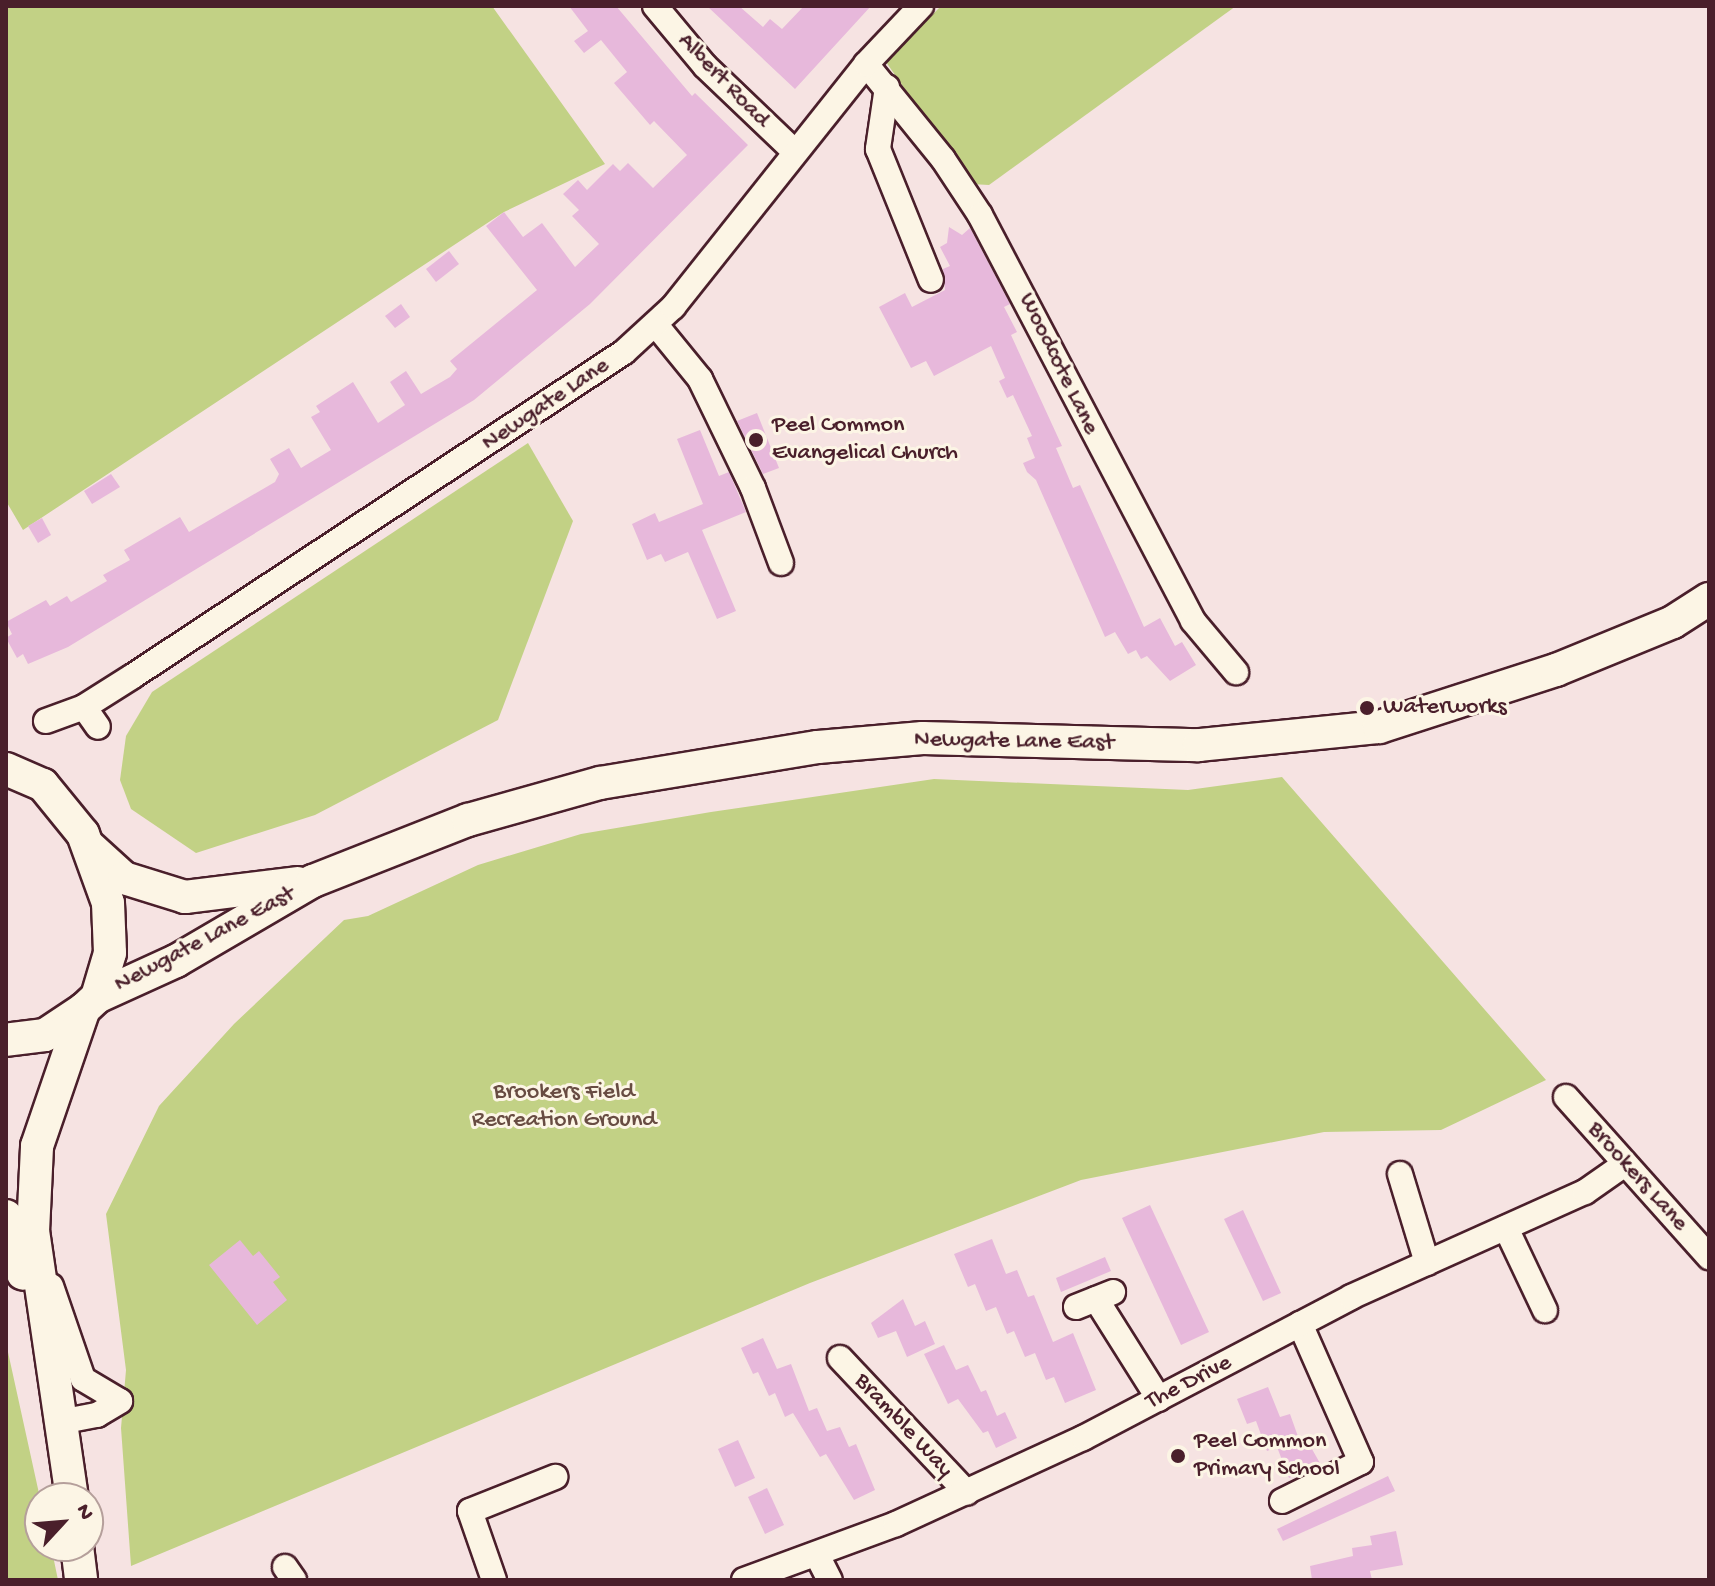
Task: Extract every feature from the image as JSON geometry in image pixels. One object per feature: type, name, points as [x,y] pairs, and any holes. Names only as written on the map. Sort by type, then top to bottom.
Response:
[{"type":"main road","name":"Newgate Lane East","points":[[6,1040],[45,1035],[90,1003],[176,961],[313,881],[468,820],[600,783],[818,747],[923,738],[1199,745],[1379,727],[1556,670],[1673,622],[1709,599]]},
{"type":"main road","points":[[6,769],[43,785],[91,848],[108,903],[110,953],[37,1146],[19,1224],[65,1421],[71,1482]]},
{"type":"main road","name":"Newgate Lane East","points":[[91,848],[124,878],[185,897],[313,881]]},
{"type":"street","name":"Albert Road","points":[[655,6],[705,66],[795,152]]},
{"type":"street","name":"Newgate Lane","points":[[46,721],[91,717],[551,404],[656,325],[866,64],[921,6]]},
{"type":"street","name":"Woodcote Lane","points":[[866,64],[887,87],[980,215],[1193,621],[1236,672]]},
{"type":"street","points":[[887,87],[878,149],[931,280]]},
{"type":"street","points":[[656,325],[700,379],[753,488],[781,563]]},
{"type":"street","name":"Brookers Lane","points":[[1566,1097],[1625,1164],[1706,1247]]},
{"type":"street","name":"The Drive","points":[[744,1580],[817,1555],[967,1493],[1159,1399],[1300,1324],[1585,1192],[1625,1164]]},
{"type":"street","points":[[1400,1174],[1427,1263]]},
{"type":"street","points":[[19,1224],[83,1379],[120,1401],[97,1415],[65,1421]]},
{"type":"street","points":[[1506,1228],[1545,1310]]},
{"type":"street","points":[[1095,1299],[1159,1399]]},
{"type":"street","points":[[1282,1501],[1361,1462],[1300,1324]]},
{"type":"street","name":"Bramble Way","points":[[840,1358],[967,1493]]},
{"type":"street","points":[[494,1580],[470,1511],[555,1477]]},
{"type":"street","points":[[817,1555],[830,1580]]},
{"type":"green space","points":[[6,6],[492,6],[605,164],[504,212],[23,530],[6,501]]},
{"type":"green space","points":[[941,6],[1236,6],[989,185],[971,184],[886,62]]},
{"type":"green space","points":[[528,443],[573,521],[498,720],[315,815],[196,853],[131,809],[120,780],[126,736],[152,692]]},
{"type":"green space","name":"Brookers Field Recreation Ground","points":[[1282,777],[1546,1080],[1441,1130],[1324,1132],[1081,1180],[810,1283],[131,1566],[121,1428],[126,1370],[106,1214],[159,1106],[234,1024],[344,920],[368,916],[478,865],[581,834],[711,812],[934,779],[1188,790]]},
{"type":"green space","points":[[6,1343],[36,1482],[24,1482],[24,1562],[54,1562],[58,1580],[6,1580]]},
{"type":"building","points":[[569,6],[616,6],[692,96],[695,93],[748,145],[590,304],[474,400],[68,647],[28,664],[23,654],[17,658],[6,638],[12,634],[6,622],[46,600],[50,606],[67,596],[71,602],[107,581],[103,575],[130,560],[124,550],[180,517],[189,532],[275,482],[279,474],[270,459],[289,448],[301,468],[331,450],[311,417],[320,412],[316,406],[353,382],[378,423],[405,405],[390,382],[406,371],[421,394],[450,377],[457,369],[450,361],[537,290],[486,226],[504,212],[523,237],[542,223],[575,267],[599,244],[572,216],[579,210],[563,194],[578,180],[587,190],[613,164],[620,171],[628,163],[653,188],[687,155],[654,121],[650,125],[614,83],[627,72],[601,40],[584,53],[574,41],[588,31]]},
{"type":"building","points":[[707,6],[739,6],[763,27],[770,19],[782,29],[804,6],[871,6],[795,89]]},
{"type":"building","points":[[949,227],[962,235],[970,228],[1010,304],[1004,307],[1017,332],[1011,335],[1062,446],[1056,448],[1073,488],[1080,485],[1144,627],[1160,618],[1175,646],[1182,642],[1196,665],[1170,681],[1147,656],[1141,659],[1136,650],[1128,654],[1115,632],[1105,637],[1036,480],[1023,463],[1035,458],[1027,438],[1032,436],[1013,395],[1007,398],[999,381],[1005,378],[991,346],[934,376],[926,361],[911,368],[879,307],[905,293],[912,307],[945,290],[943,269],[950,266],[940,247],[947,243]]},
{"type":"building","points":[[449,251],[459,264],[436,282],[426,269]]},
{"type":"building","points":[[401,304],[410,317],[395,328],[385,316]]},
{"type":"building","name":"Peel Common Evangelical Church","points":[[757,413],[779,468],[763,474],[737,421]]},
{"type":"building","points":[[700,430],[719,476],[729,472],[746,512],[702,530],[736,611],[717,619],[688,552],[665,562],[661,554],[647,560],[632,524],[655,513],[659,522],[703,504],[677,439]]},
{"type":"building","points":[[111,474],[120,487],[92,504],[84,491]]},
{"type":"building","points":[[42,518],[51,535],[38,543],[28,526]]},
{"type":"building","points":[[1150,1205],[1209,1332],[1181,1345],[1122,1218]]},
{"type":"building","points":[[1243,1210],[1281,1293],[1263,1301],[1224,1219]]},
{"type":"building","points":[[992,1239],[1006,1274],[1017,1270],[1028,1297],[1034,1295],[1053,1342],[1073,1333],[1096,1390],[1065,1403],[1054,1377],[1046,1380],[1035,1353],[1025,1357],[1014,1331],[1007,1334],[996,1307],[986,1311],[975,1284],[968,1287],[954,1254]]},
{"type":"building","points":[[240,1240],[253,1256],[259,1251],[280,1277],[273,1282],[287,1300],[257,1325],[209,1265]]},
{"type":"building","points":[[1105,1257],[1111,1271],[1061,1292],[1056,1278]]},
{"type":"building","points":[[903,1299],[915,1326],[925,1321],[935,1344],[907,1357],[896,1331],[878,1338],[871,1323]]},
{"type":"building","points":[[763,1338],[777,1369],[791,1364],[809,1411],[817,1408],[827,1431],[840,1427],[849,1447],[856,1444],[875,1490],[854,1500],[826,1454],[820,1457],[793,1413],[785,1417],[775,1393],[769,1396],[758,1372],[753,1374],[741,1348]]},
{"type":"building","points":[[944,1345],[956,1370],[968,1365],[981,1392],[986,1390],[997,1416],[1005,1412],[1017,1438],[996,1448],[988,1431],[983,1433],[958,1399],[948,1404],[924,1354]]},
{"type":"building","points":[[1268,1387],[1280,1417],[1290,1414],[1301,1445],[1308,1442],[1321,1465],[1289,1478],[1277,1447],[1267,1451],[1256,1421],[1247,1424],[1237,1399]]},
{"type":"building","points":[[738,1440],[755,1478],[735,1487],[718,1449]]},
{"type":"building","points":[[1388,1476],[1395,1491],[1283,1541],[1277,1529]]},
{"type":"building","points":[[767,1488],[784,1525],[765,1534],[748,1497]]},
{"type":"building","points":[[1396,1531],[1403,1565],[1370,1571],[1372,1580],[1312,1580],[1310,1566],[1353,1556],[1352,1548],[1372,1545],[1370,1536]]},
{"type":"place","name":"Peel Common Evangelical Church","points":[[756,440]]},
{"type":"place","name":"Waterworks","points":[[1367,708]]},
{"type":"place","name":"Peel Common Primary School","points":[[1178,1456]]}]
